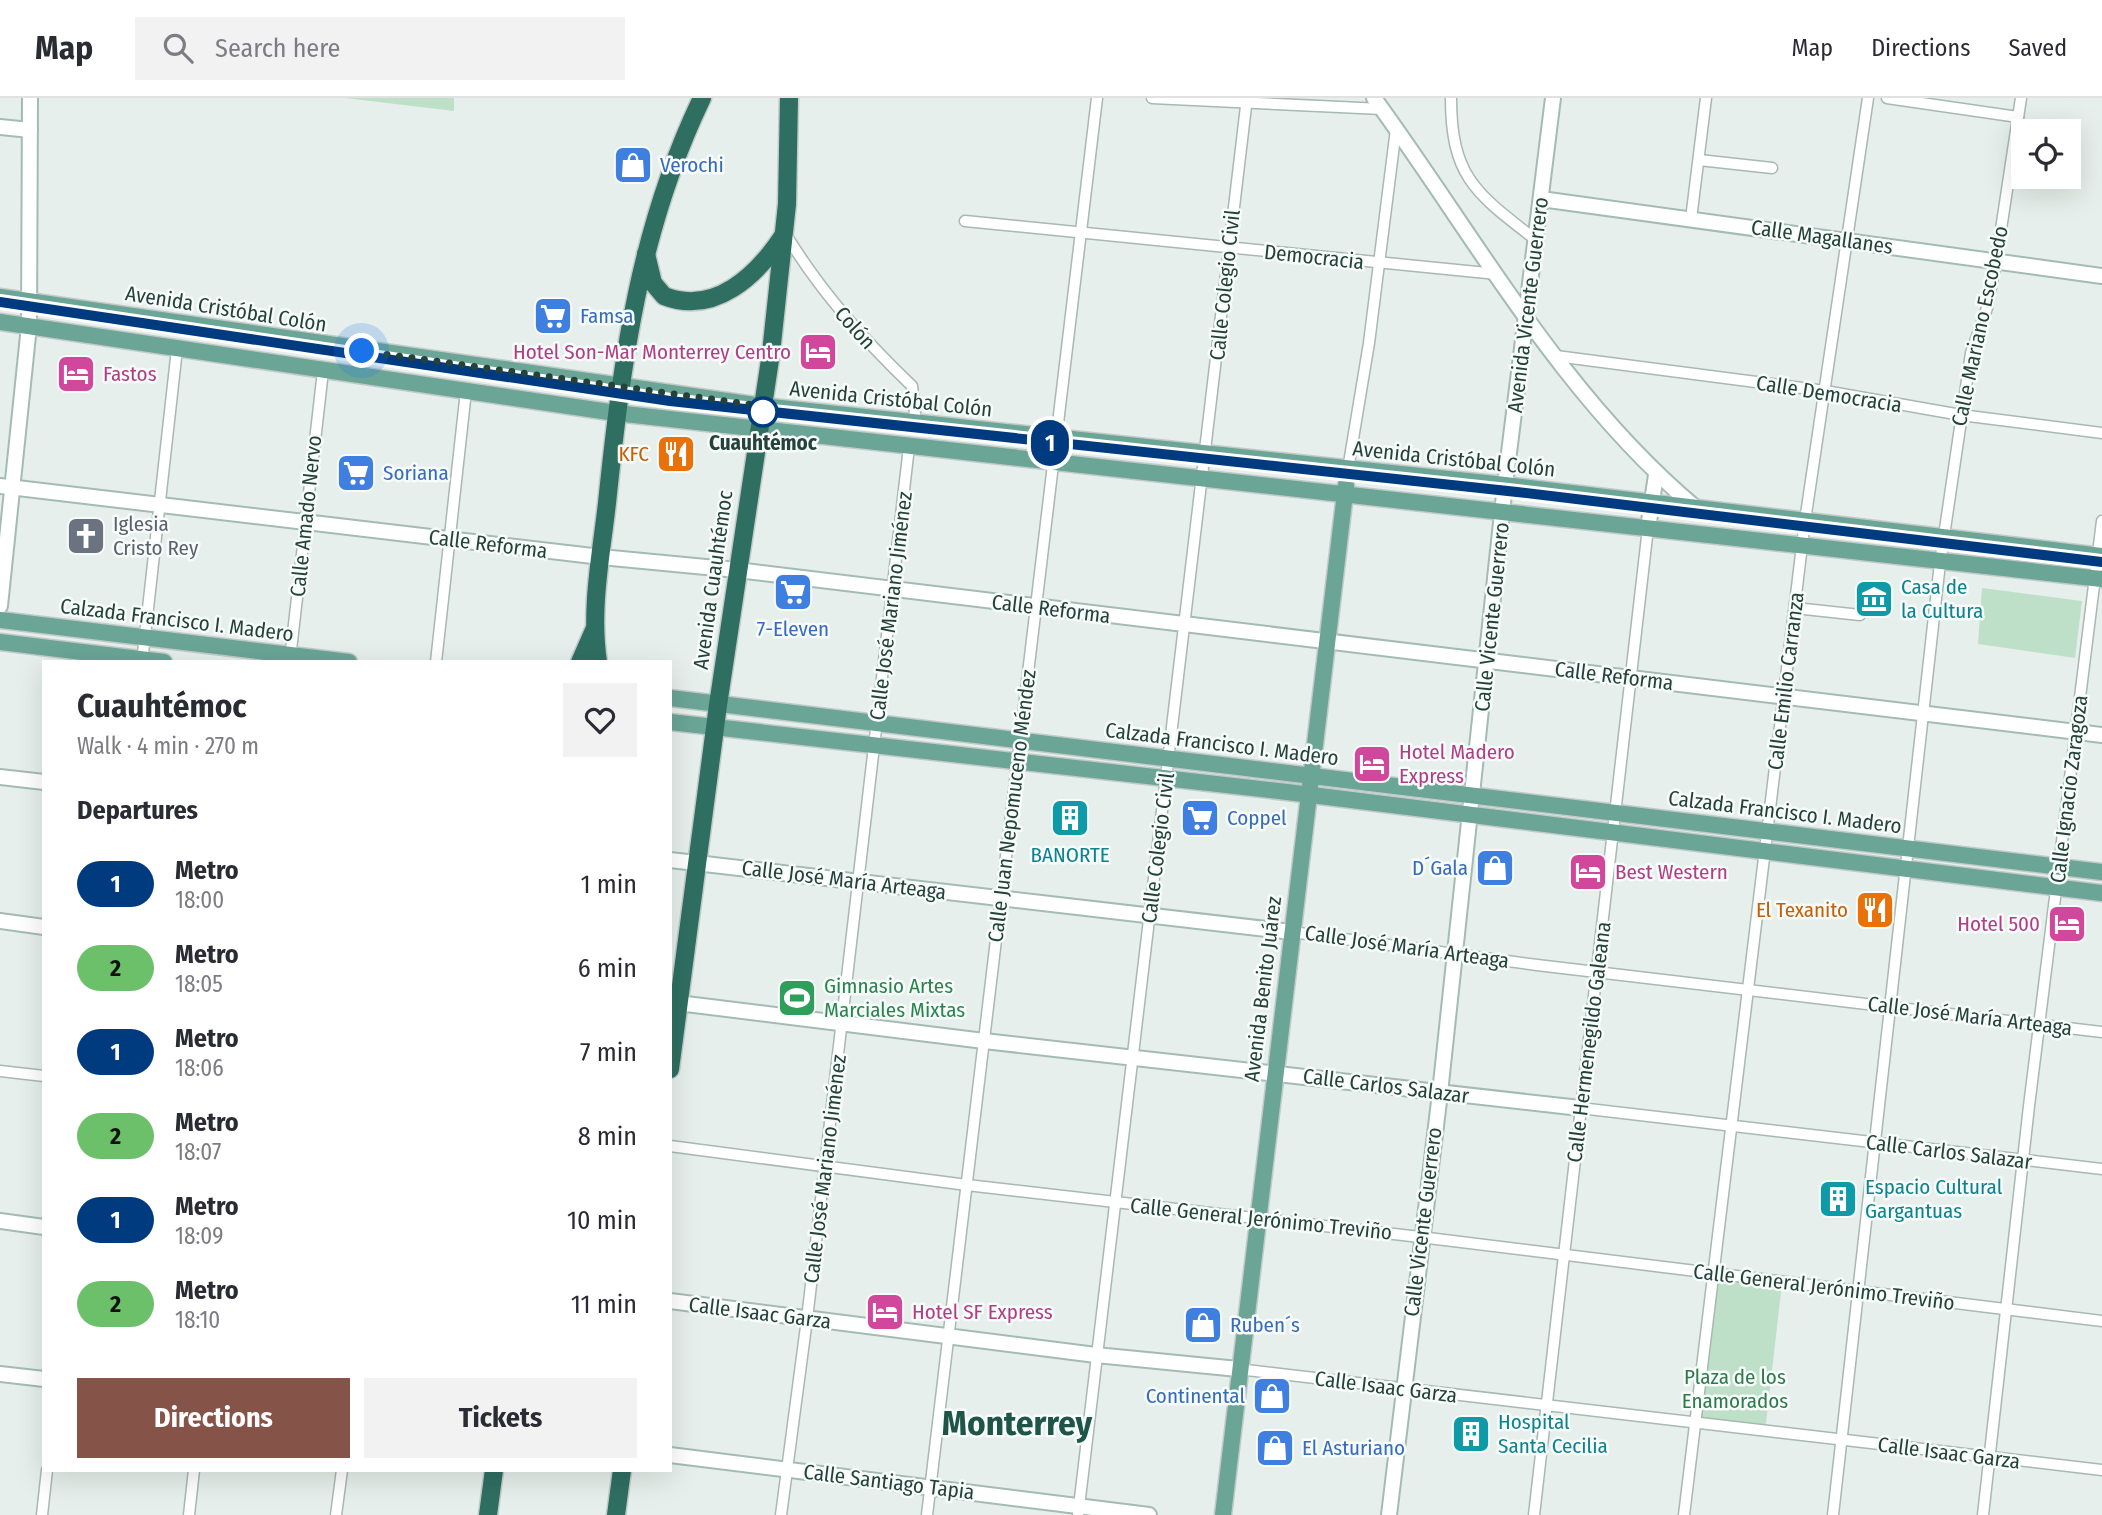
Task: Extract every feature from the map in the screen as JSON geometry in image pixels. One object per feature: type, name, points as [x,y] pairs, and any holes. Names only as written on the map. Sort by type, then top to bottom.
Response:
[{"type":"highway","points":[[598,660],[594,630],[619,387],[646,247],[670,172],[702,98]]},
{"type":"highway","name":"Avenida Cuauhtémoc","points":[[672,1036],[674,1002],[759,429],[785,233],[789,98]]},
{"type":"highway","points":[[646,247],[650,274],[657,290],[674,300],[688,301],[717,296],[744,283],[764,263],[785,233]]},
{"type":"highway","points":[[581,660],[594,630]]},
{"type":"highway","points":[[488,1515],[494,1472]]},
{"type":"highway","points":[[616,1515],[621,1472]]},
{"type":"main road","name":"Avenida Cristóbal Colón","points":[[0,297],[762,406],[1505,485],[2100,556]]},
{"type":"main road","points":[[0,322],[616,413],[2099,579]]},
{"type":"main road","name":"Avenida Benito Juárez","points":[[1223,1515],[1273,1073],[1348,469]]},
{"type":"main road","name":"Calzada Francisco I. Madero","points":[[0,620],[320,660]]},
{"type":"main road","name":"Calzada Francisco I. Madero","points":[[0,642],[142,660]]},
{"type":"main road","name":"Calzada Francisco I. Madero","points":[[672,698],[2102,872]]},
{"type":"main road","name":"Calzada Francisco I. Madero","points":[[672,722],[1309,795],[2102,893]]},
{"type":"street","points":[[0,606],[5,486],[29,326],[30,98]]},
{"type":"street","name":"Calle Juan Nepomuceno Méndez","points":[[927,1515],[1097,98]]},
{"type":"street","points":[[1152,98],[1378,103],[1527,317],[1606,421],[1656,475],[1696,508]]},
{"type":"street","points":[[1451,98],[1452,138],[1457,159],[1466,176],[1487,201],[1536,240]]},
{"type":"street","name":"Avenida Vicente Guerrero","points":[[1503,512],[1553,98]]},
{"type":"street","points":[[1691,219],[1706,98]]},
{"type":"street","name":"Calle Emilio Carranza","points":[[1684,1515],[1805,521],[1868,98]]},
{"type":"street","points":[[1886,98],[2018,117]]},
{"type":"street","name":"Calle Mariano Escobedo","points":[[1833,1515],[1940,563],[1971,353],[1987,308],[2021,98]]},
{"type":"street","name":"Calle Colegio Civil","points":[[1078,1511],[1113,1202],[1167,780],[1182,626],[1203,480],[1246,100]]},
{"type":"street","points":[[0,127],[30,130]]},
{"type":"street","points":[[1348,469],[1369,343],[1396,128]]},
{"type":"street","points":[[1699,160],[1772,169]]},
{"type":"street","name":"Calle Magallanes","points":[[1541,199],[2102,276]]},
{"type":"street","name":"Democracia","points":[[965,222],[1497,274]]},
{"type":"street","name":"Colón","points":[[785,233],[834,304],[868,344],[912,386],[916,423]]},
{"type":"street","points":[[142,660],[177,349]]},
{"type":"street","name":"Calle Democracia","points":[[1556,356],[1825,391],[1961,415],[2102,433]]},
{"type":"street","name":"Calle Amado Nervo","points":[[290,658],[323,371]]},
{"type":"street","points":[[436,660],[466,391]]},
{"type":"street","name":"Calle José Mariano Jiménez","points":[[781,1515],[807,1319],[909,447]]},
{"type":"street","points":[[1647,528],[1656,475]]},
{"type":"street","name":"Calle Reforma","points":[[5,486],[601,557],[737,570],[1182,626],[1327,640],[1487,662],[2102,735]]},
{"type":"street","name":"Calle Vicente Guerrero","points":[[1389,1515],[1420,1237],[1440,1093],[1503,512]]},
{"type":"street","name":"Calle Ignacio Zaragoza","points":[[1983,1515],[2039,1025],[2099,579],[2102,522]]},
{"type":"street","name":"Calle Hermenegildo Galeana","points":[[1534,1515],[1647,528]]},
{"type":"street","points":[[1795,608],[1860,615]]},
{"type":"street","points":[[0,777],[42,782]]},
{"type":"street","name":"Calle José María Arteaga","points":[[672,860],[1292,932],[1597,972],[2102,1032]]},
{"type":"street","points":[[0,921],[42,927]]},
{"type":"street","name":"Calle Carlos Salazar","points":[[674,1002],[984,1041],[2102,1169]]},
{"type":"street","points":[[0,1071],[42,1076]]},
{"type":"street","name":"Calle General Jerónimo Treviño","points":[[672,1146],[967,1185],[1420,1237],[2102,1321]]},
{"type":"street","points":[[0,1222],[42,1227]]},
{"type":"street","name":"Calle Isaac Garza","points":[[672,1301],[1096,1355],[1238,1369],[1548,1408],[2102,1470]]},
{"type":"street","points":[[0,1374],[42,1379]]},
{"type":"street","name":"Calle Santiago Tapia","points":[[672,1455],[931,1487],[1078,1511],[1149,1515]]},
{"type":"street","points":[[42,1515],[47,1472]]},
{"type":"street","points":[[189,1515],[194,1472]]},
{"type":"street","points":[[336,1515],[342,1472]]},
{"type":"green space","points":[[345,98],[454,98],[454,111]]},
{"type":"green space","points":[[1982,588],[2082,601],[2075,658],[1978,644]]},
{"type":"green space","name":"Plaza de los Enamorados","points":[[1713,1274],[1782,1283],[1765,1432],[1695,1423]]},
{"type":"railway","points":[[0,302],[670,401],[1517,492],[2102,562]]},
{"type":"metro line","name":"1","points":[[0,302],[670,401],[1517,492],[2102,562]]},
{"type":"place","name":"Verochi","points":[[633,165]]},
{"type":"place","name":"Famsa","points":[[553,316]]},
{"type":"place","name":"Hotel Son-Mar Monterrey Centro","points":[[818,352]]},
{"type":"place","name":"Fastos","points":[[76,374]]},
{"type":"place","name":"Cuauhtémoc","points":[[763,412]]},
{"type":"place","name":"KFC","points":[[676,454]]},
{"type":"place","name":"Soriana","points":[[356,473]]},
{"type":"place","name":"Iglesia Cristo Rey","points":[[86,536]]},
{"type":"place","name":"7-Eleven","points":[[793,592]]},
{"type":"place","name":"Casa de la Cultura","points":[[1874,599]]},
{"type":"place","name":"Hotel Madero Express","points":[[1372,764]]},
{"type":"place","name":"BANORTE","points":[[1070,818]]},
{"type":"place","name":"Coppel","points":[[1200,818]]},
{"type":"place","name":"D´Gala","points":[[1495,868]]},
{"type":"place","name":"Best Western","points":[[1588,872]]},
{"type":"place","name":"El Texanito","points":[[1875,910]]},
{"type":"place","name":"Hotel 500","points":[[2067,924]]},
{"type":"place","name":"Gimnasio Artes Marciales Mixtas","points":[[797,998]]},
{"type":"place","name":"Espacio Cultural Gargantuas","points":[[1838,1199]]},
{"type":"place","name":"Hotel SF Express","points":[[885,1312]]},
{"type":"place","name":"Ruben´s","points":[[1203,1325]]},
{"type":"place","name":"Continental","points":[[1272,1396]]},
{"type":"place","name":"Hospital Santa Cecilia","points":[[1471,1434]]},
{"type":"place","name":"El Asturiano","points":[[1275,1448]]},
{"type":"district","name":"Monterrey","points":[[1017,1423]]},
{"type":"route","points":[[362,351],[762,406],[763,412]]}]
